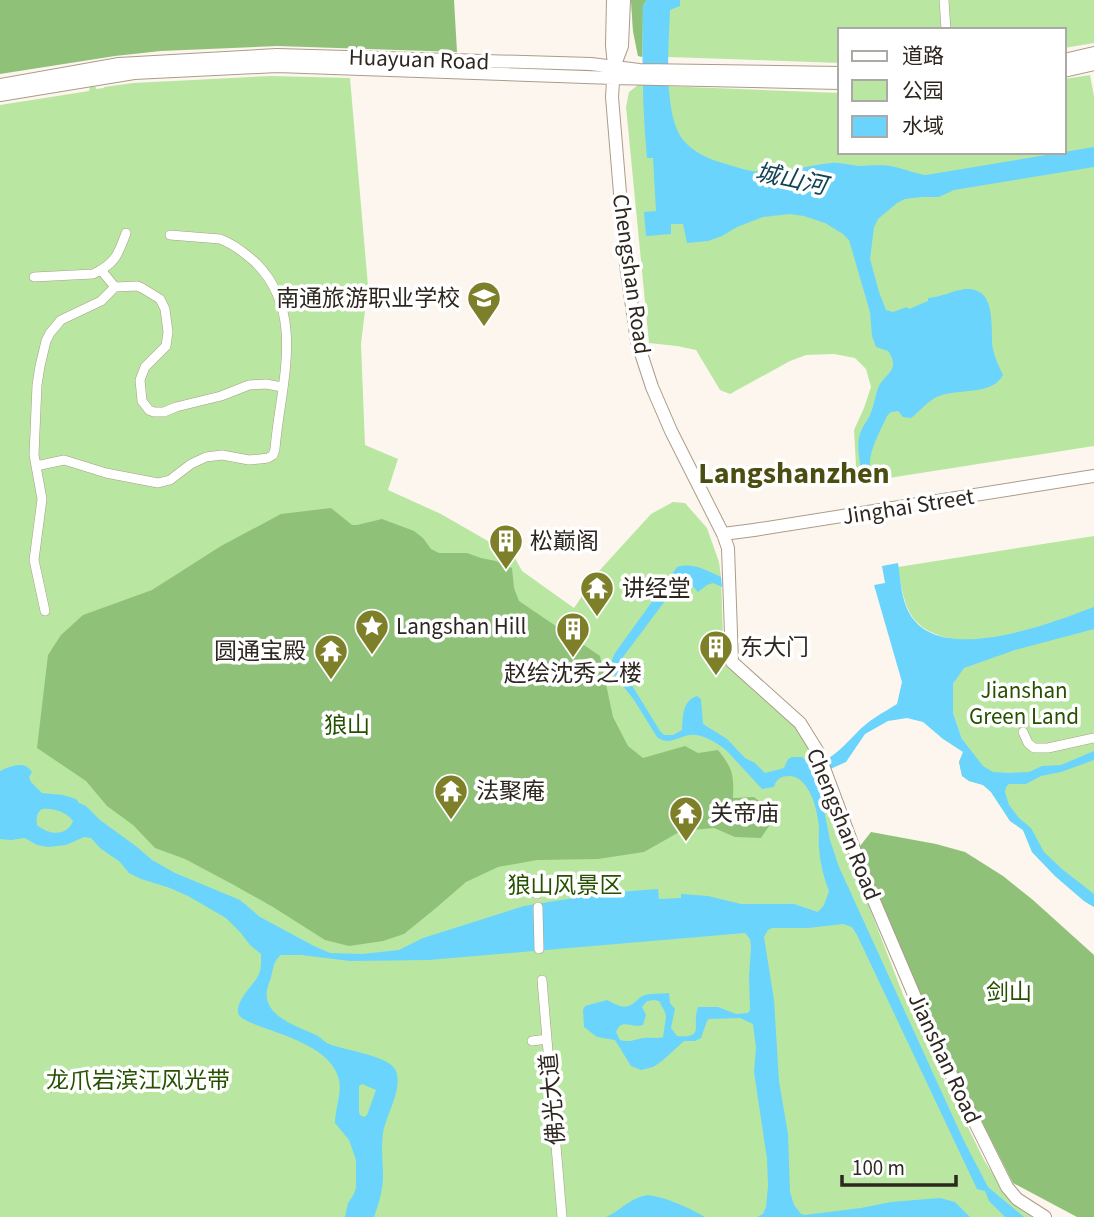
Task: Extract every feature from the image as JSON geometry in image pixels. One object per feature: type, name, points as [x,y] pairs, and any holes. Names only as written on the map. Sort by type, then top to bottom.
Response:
[{"type":"main road","name":"Chengshan Road","points":[[613,0],[612,97],[626,265],[637,341],[652,387],[671,431],[728,548],[732,662],[800,723],[818,752],[869,890],[884,921]]},
{"type":"main road","name":"Chengshan Road","points":[[614,72],[622,46],[624,0]]},
{"type":"main road","points":[[1066,60],[1094,53]]},
{"type":"main road","name":"Huayuan Road","points":[[0,85],[119,64],[277,55],[591,64],[614,72]]},
{"type":"main road","points":[[1066,71],[1094,64]]},
{"type":"main road","name":"Huayuan Road","points":[[0,95],[134,73],[277,66],[638,74],[838,73]]},
{"type":"main road","name":"Huayuan Road","points":[[671,74],[838,83]]},
{"type":"main road","name":"Jinghai Street","points":[[723,534],[1094,476]]},
{"type":"main road","name":"Jianshan Road","points":[[884,921],[929,1030],[1007,1186],[1017,1199],[1045,1217]]},
{"type":"street","points":[[944,0],[946,28]]},
{"type":"street","points":[[34,277],[93,274],[110,265],[116,258],[126,233]]},
{"type":"street","points":[[36,466],[64,460],[106,473],[158,483],[170,480],[200,459],[214,455],[249,460],[273,455],[286,368],[287,329],[278,296],[264,272],[226,241],[170,234]]},
{"type":"street","points":[[101,270],[115,287]]},
{"type":"street","points":[[45,611],[34,560],[42,499],[34,432],[37,385],[46,341],[61,320],[101,302],[115,287],[142,288],[160,299],[165,309],[168,332],[166,346],[145,367],[140,380],[142,401],[154,412],[164,412],[220,396],[249,384],[282,387]]},
{"type":"street","points":[[1023,732],[1028,743],[1034,748],[1048,748],[1094,738]]},
{"type":"street","points":[[537,881],[537,894]]},
{"type":"street","points":[[538,907],[539,949]]},
{"type":"street","name":"佛光大道","points":[[542,981],[562,1217]]},
{"type":"street","points":[[532,1041],[547,1039]]},
{"type":"green space","points":[[0,0],[454,0],[457,52],[277,46],[161,51],[0,74]]},
{"type":"green space","points":[[631,0],[1094,0],[1094,43],[1066,48],[1066,28],[838,28],[838,63],[638,56]]},
{"type":"green space","points":[[631,0],[647,0],[643,5],[642,57],[638,56],[633,31]]},
{"type":"green space","points":[[1090,75],[1094,96],[1094,446],[857,483],[854,430],[871,387],[866,369],[855,358],[834,354],[806,355],[730,394],[720,390],[696,350],[649,343],[626,107],[629,92],[638,85],[838,93],[838,154],[1066,154],[1066,79]]},
{"type":"green space","name":"狼山风景区","points":[[271,76],[350,78],[368,286],[361,344],[365,445],[398,459],[388,490],[441,514],[514,556],[522,571],[574,608],[599,571],[651,514],[673,502],[685,503],[707,528],[719,562],[724,664],[798,727],[816,760],[836,821],[904,997],[984,1160],[1002,1188],[1037,1217],[0,1217],[0,105],[89,91],[90,87],[96,89],[133,83]]},
{"type":"green space","name":"狼山","points":[[331,508],[352,525],[382,519],[414,531],[431,549],[439,553],[467,553],[512,568],[514,588],[519,601],[600,656],[613,717],[628,746],[643,758],[685,746],[698,753],[718,750],[731,772],[733,798],[754,797],[771,811],[771,823],[761,838],[735,837],[714,828],[681,831],[644,852],[598,859],[537,860],[498,867],[466,882],[404,934],[383,941],[349,946],[325,940],[232,884],[185,859],[155,848],[133,825],[107,806],[86,781],[37,748],[48,655],[61,635],[83,615],[152,590],[221,546],[281,514]]},
{"type":"green space","name":"Jianshan Green Land","points":[[1094,536],[1094,907],[1055,876],[1032,852],[1023,830],[1010,821],[991,792],[983,785],[962,776],[959,762],[963,752],[962,739],[953,713],[953,684],[963,668],[948,638],[924,628],[910,613],[898,567]]},
{"type":"green space","name":"剑山","points":[[871,832],[965,852],[1003,876],[1094,955],[1094,1217],[1077,1217],[1013,1183],[933,1025],[872,884],[860,846]]},
{"type":"water","name":"城山河","points":[[647,0],[680,0],[680,6],[670,10],[668,78],[672,114],[677,129],[688,145],[720,162],[762,172],[834,163],[890,166],[926,175],[1066,154],[1066,152],[1094,147],[1094,167],[954,190],[939,197],[905,199],[878,219],[874,227],[870,259],[886,310],[893,312],[907,307],[909,309],[928,301],[928,298],[965,289],[976,290],[988,302],[993,349],[1003,375],[992,386],[984,389],[937,397],[911,418],[903,417],[898,411],[891,412],[875,443],[870,471],[861,472],[859,438],[880,383],[890,372],[893,363],[888,351],[876,347],[872,336],[870,312],[849,240],[825,223],[790,214],[763,217],[708,241],[687,243],[683,224],[671,224],[671,234],[646,236],[644,212],[656,211],[653,158],[647,158],[643,101],[643,5]]},
{"type":"water","points":[[898,563],[904,600],[914,620],[930,632],[951,638],[1001,636],[1053,622],[1094,607],[1094,629],[1015,650],[964,668],[953,684],[953,713],[962,739],[983,766],[993,772],[1029,772],[1042,766],[1061,765],[1094,751],[1094,760],[1041,776],[1026,784],[1009,784],[1005,792],[1009,805],[1031,828],[1044,852],[1094,894],[1094,907],[1055,876],[1032,852],[1023,830],[1010,821],[991,792],[983,785],[962,776],[959,762],[963,752],[923,722],[907,718],[888,721],[865,734],[846,762],[817,775],[830,840],[839,867],[964,1141],[988,1187],[1024,1217],[1005,1217],[989,1201],[985,1191],[977,1189],[857,935],[852,927],[843,924],[772,928],[764,937],[774,1000],[779,1081],[788,1134],[790,1192],[794,1205],[805,1215],[891,1202],[940,1198],[955,1202],[970,1217],[757,1217],[763,1214],[766,1207],[768,1186],[767,1159],[754,1072],[756,1048],[753,1024],[740,1018],[709,1019],[701,1038],[684,1041],[662,1061],[641,1070],[631,1066],[615,1040],[597,1037],[584,1027],[585,1006],[607,1000],[628,1006],[651,994],[669,993],[670,1003],[675,1009],[671,1028],[677,1036],[695,1033],[698,1007],[718,1007],[736,1014],[748,1013],[751,947],[750,939],[745,933],[429,960],[350,961],[281,955],[274,964],[267,994],[268,1003],[273,1010],[288,1022],[327,1043],[386,1061],[396,1071],[398,1078],[396,1094],[383,1133],[383,1181],[376,1212],[374,1217],[345,1217],[356,1187],[356,1160],[349,1140],[335,1123],[340,1085],[332,1065],[320,1053],[304,1044],[243,1019],[238,1013],[242,998],[259,973],[261,954],[226,918],[188,896],[129,873],[91,838],[84,837],[66,845],[48,847],[37,845],[25,838],[0,839],[0,771],[13,766],[25,766],[32,772],[29,777],[31,782],[42,793],[76,799],[152,860],[175,873],[240,900],[260,917],[330,953],[362,954],[399,950],[423,938],[524,906],[605,893],[658,889],[659,899],[681,898],[681,894],[708,896],[741,904],[794,904],[818,912],[829,891],[820,859],[817,814],[813,800],[802,781],[790,776],[782,777],[774,787],[762,789],[727,751],[708,739],[690,735],[667,741],[657,737],[613,673],[612,660],[677,567],[694,566],[721,577],[722,587],[713,583],[698,592],[688,581],[680,581],[623,657],[618,665],[619,673],[633,687],[664,735],[673,735],[682,730],[686,705],[697,696],[701,699],[703,724],[727,739],[745,758],[765,773],[784,768],[791,758],[802,757],[818,763],[835,754],[868,723],[897,704],[902,682],[874,585],[885,583],[882,566]],"holes":[[[42,809],[59,811],[73,821],[62,832],[46,831],[37,825],[37,816]],[[647,1001],[659,1001],[665,1012],[663,1037],[620,1040],[616,1032],[621,1025],[643,1025],[646,1015],[642,1007]],[[362,1084],[376,1090],[364,1117],[359,1112],[359,1086]]]},
{"type":"water","points":[[648,1195],[678,1203],[705,1217],[606,1217]]},
{"type":"place","name":"南通旅游职业学校","points":[[484,328]]},
{"type":"place","name":"松巅阁","points":[[506,571]]},
{"type":"place","name":"讲经堂","points":[[597,618]]},
{"type":"place","name":"Langshan Hill","points":[[372,656]]},
{"type":"place","name":"赵绘沈秀之楼","points":[[573,659]]},
{"type":"place","name":"东大门","points":[[716,677]]},
{"type":"place","name":"圆通宝殿","points":[[331,681]]},
{"type":"place","name":"法聚庵","points":[[451,821]]},
{"type":"place","name":"关帝庙","points":[[686,843]]},
{"type":"district","name":"Langshanzhen","points":[[794,473]]},
{"type":"park label","name":"龙爪岩滨江风光带","points":[[138,1080]]}]
